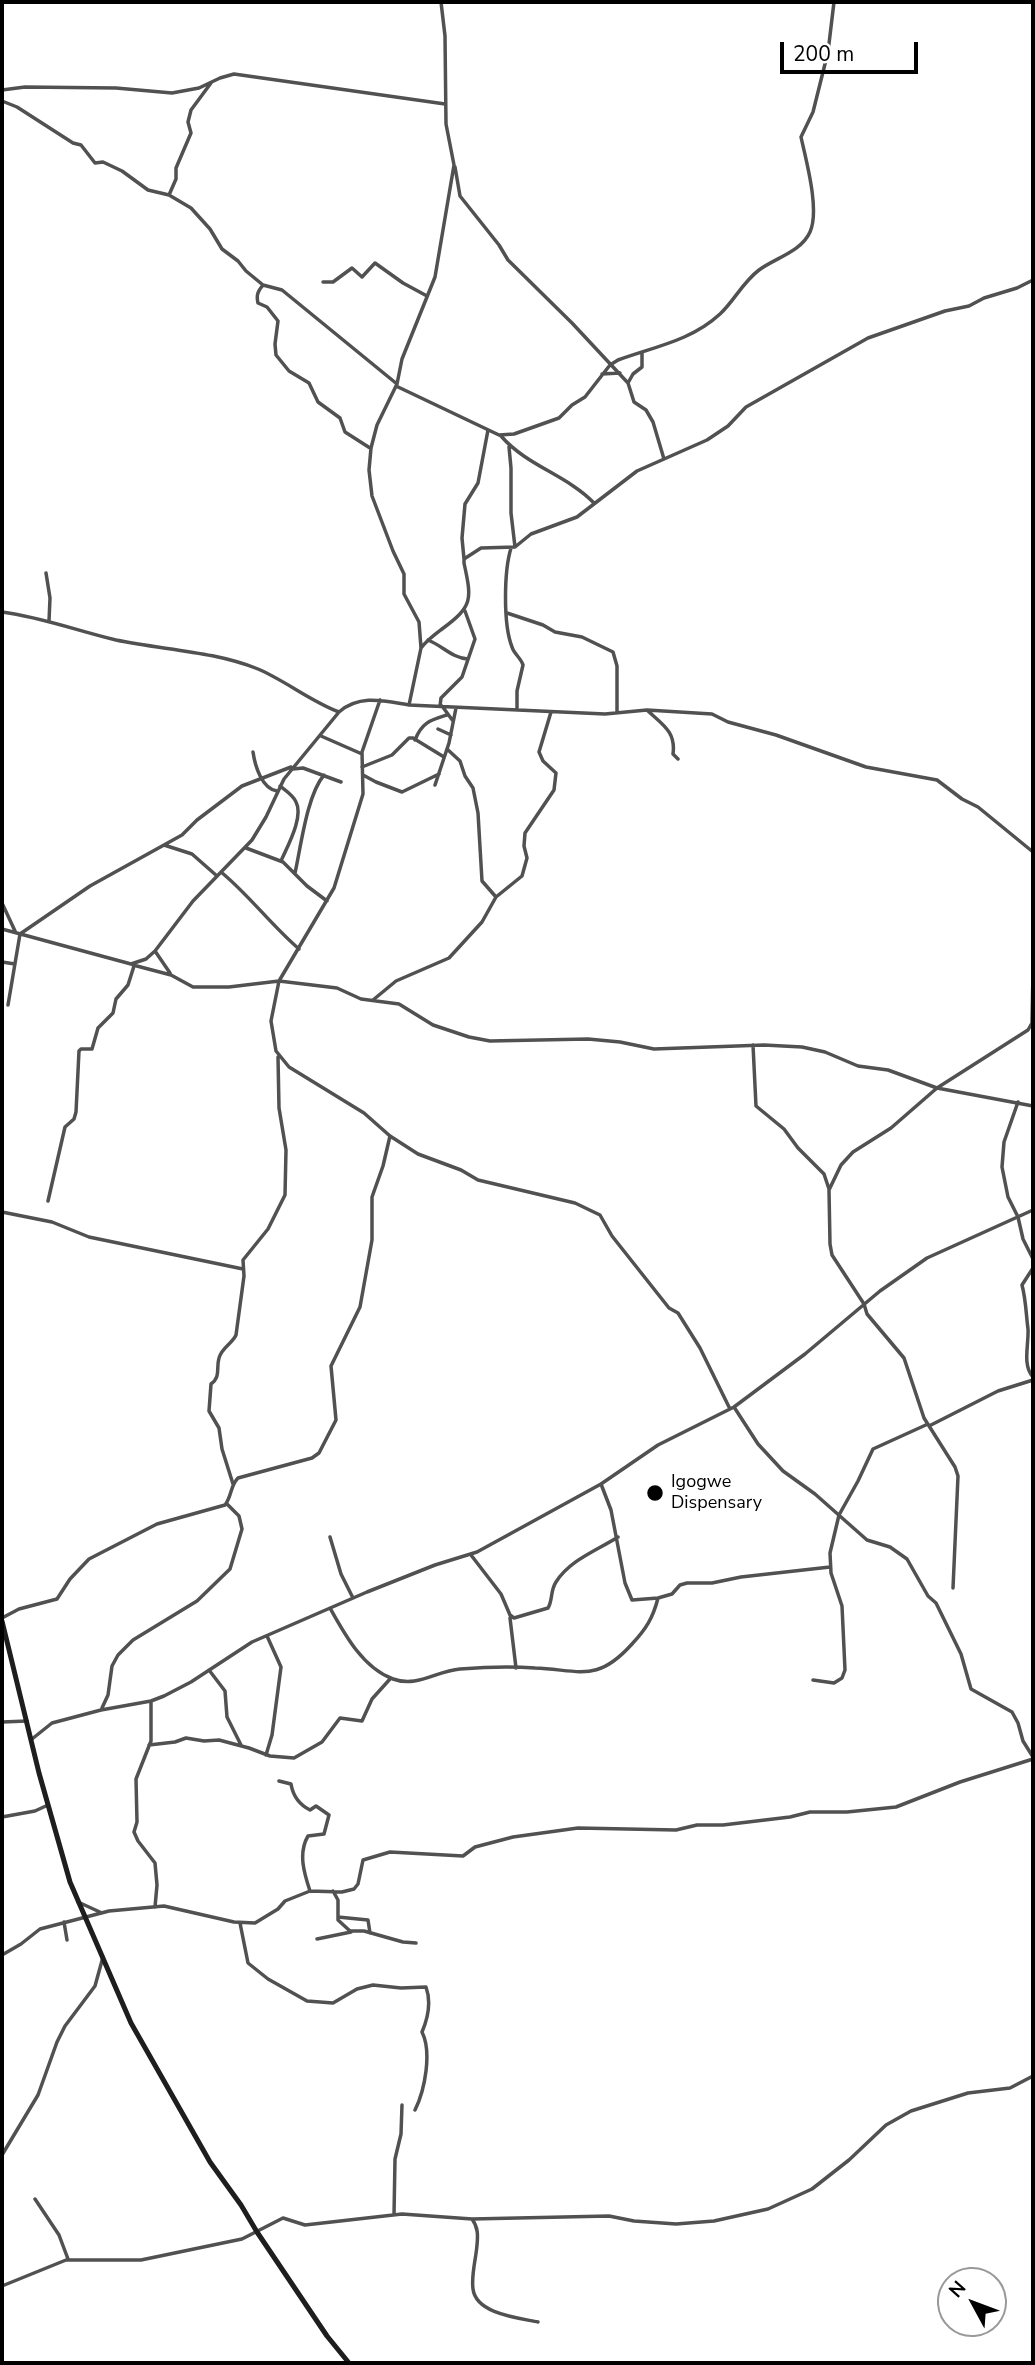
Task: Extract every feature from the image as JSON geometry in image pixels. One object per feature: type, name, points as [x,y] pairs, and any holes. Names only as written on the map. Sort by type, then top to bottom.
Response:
[{"type":"main road","points":[[2,1620],[70,1882],[139,2037],[195,2138],[327,2336],[349,2363]]},
{"type":"street","points":[[441,2],[445,36],[446,124],[460,196],[508,260],[628,383],[634,402],[646,410],[653,422],[664,459]]},
{"type":"street","points":[[499,435],[525,432],[559,418],[585,397],[610,365],[679,340],[709,322],[720,314],[753,275],[796,249],[809,234],[812,215],[811,189],[807,156],[801,137],[813,112],[828,52],[834,2]]},
{"type":"street","points":[[2,90],[33,87],[116,88],[172,93],[199,88],[226,76],[246,75],[445,104]]},
{"type":"street","points":[[169,195],[176,177],[177,165],[191,133],[188,122],[191,110],[212,82]]},
{"type":"street","points":[[2,101],[17,107],[73,143],[81,145],[95,163],[103,162],[126,173],[152,192],[169,195],[198,215],[222,249],[263,285],[282,290],[397,385],[499,435],[508,445],[539,467],[583,491],[594,503]]},
{"type":"street","points":[[409,705],[421,648],[417,615],[404,594],[404,574],[370,489],[369,470],[371,448],[382,410],[397,385],[402,359],[437,268],[454,165]]},
{"type":"street","points":[[323,282],[334,282],[352,268],[362,277],[375,263],[427,296]]},
{"type":"street","points":[[464,559],[481,548],[513,547],[531,534],[578,517],[637,471],[707,440],[727,426],[746,407],[868,338],[944,311],[969,306],[1033,281]]},
{"type":"street","points":[[263,285],[257,299],[278,321],[276,355],[289,371],[309,383],[318,402],[340,418],[345,432],[371,448]]},
{"type":"street","points":[[628,383],[633,374],[642,367],[642,352]]},
{"type":"street","points":[[602,374],[620,373]]},
{"type":"street","points":[[421,648],[465,611],[469,597],[461,538],[466,503],[478,483],[488,429]]},
{"type":"street","points":[[508,445],[513,547],[506,569],[507,614],[511,646],[523,663],[517,691],[517,710]]},
{"type":"street","points":[[46,573],[50,598],[49,621]]},
{"type":"street","points":[[453,721],[441,706],[440,698],[462,677],[475,636],[465,611]]},
{"type":"street","points":[[2,612],[49,621],[114,639],[187,650],[256,668],[306,698],[340,712]]},
{"type":"street","points":[[507,614],[543,625],[555,632],[582,637],[613,652],[617,666],[617,713]]},
{"type":"street","points":[[428,640],[443,647],[454,657],[468,659]]},
{"type":"street","points":[[233,1484],[222,1449],[219,1428],[209,1411],[209,1395],[211,1383],[218,1375],[222,1349],[233,1341],[236,1335],[245,1256],[268,1228],[285,1195],[286,1150],[279,1108],[278,1055],[272,1038],[271,1021],[279,981],[334,888],[363,794],[362,754],[380,700]]},
{"type":"street","points":[[48,1201],[65,1127],[74,1119],[76,1112],[79,1051],[92,1049],[98,1028],[113,1013],[116,999],[128,985],[133,965],[155,951],[193,901],[245,848],[260,829],[277,791],[292,768],[340,712],[355,702],[380,700],[409,705],[551,712],[617,713],[647,710],[712,714],[866,767],[930,777],[978,807],[1033,852]]},
{"type":"street","points":[[435,785],[451,735],[456,708]]},
{"type":"street","points":[[647,710],[666,726],[674,741],[673,754],[678,759]]},
{"type":"street","points":[[373,1000],[396,981],[449,958],[482,922],[496,897],[524,873],[527,858],[525,833],[555,786],[556,773],[543,761],[539,752],[551,712]]},
{"type":"street","points":[[415,740],[427,722],[447,715]]},
{"type":"street","points":[[438,729],[451,735]]},
{"type":"street","points":[[321,736],[362,754]]},
{"type":"street","points":[[362,767],[393,755],[409,738],[444,757]]},
{"type":"street","points":[[447,749],[460,761],[473,788],[478,813],[478,853],[482,881],[496,897]]},
{"type":"street","points":[[253,752],[262,778],[270,790],[272,801]]},
{"type":"street","points":[[18,932],[83,890],[182,835],[197,820],[242,786],[292,768],[303,768],[341,782]]},
{"type":"street","points":[[363,775],[402,792],[439,774]]},
{"type":"street","points":[[295,873],[309,808],[317,784],[324,775]]},
{"type":"street","points":[[280,786],[297,805],[294,831],[281,861]]},
{"type":"street","points":[[270,790],[277,791]]},
{"type":"street","points":[[164,845],[192,854],[238,886],[272,925],[299,948]]},
{"type":"street","points":[[245,848],[281,861],[327,901]]},
{"type":"street","points":[[2,903],[18,932],[9,1006]]},
{"type":"street","points":[[2,929],[171,975],[193,987],[279,981],[337,988],[361,999],[399,1004],[433,1025],[490,1041],[588,1039],[654,1049],[789,1045],[814,1049],[846,1059],[858,1066],[888,1070],[937,1088],[1033,1105]]},
{"type":"street","points":[[155,951],[171,975]]},
{"type":"street","points":[[2,962],[15,964]]},
{"type":"street","points":[[953,1588],[958,1476],[929,1425],[904,1358],[867,1314],[864,1304],[831,1250],[830,1190],[832,1181],[846,1159],[891,1128],[937,1088],[1028,1030],[1032,1023],[1033,970]]},
{"type":"street","points":[[752,1045],[756,1105],[785,1129],[798,1148],[819,1169],[830,1190]]},
{"type":"street","points":[[2,1955],[40,1929],[102,1913],[155,1907],[173,1908],[240,1923],[255,1923],[278,1909],[285,1901],[310,1891],[347,1891],[356,1888],[363,1860],[387,1852],[459,1856],[477,1846],[552,1831],[627,1827],[676,1830],[697,1825],[723,1825],[790,1817],[810,1812],[847,1812],[896,1807],[1033,1758],[1012,1712],[971,1689],[964,1660],[936,1603],[928,1596],[907,1559],[890,1547],[867,1540],[815,1494],[775,1464],[732,1408],[678,1313],[667,1305],[612,1236],[600,1215],[575,1203],[478,1180],[461,1170],[418,1154],[390,1136],[364,1112],[289,1067],[278,1055]]},
{"type":"street","points":[[1018,1102],[1004,1142],[1002,1159],[1008,1197],[1033,1259]]},
{"type":"street","points":[[2,1620],[19,1609],[57,1599],[68,1581],[89,1559],[164,1521],[221,1507],[226,1503],[233,1484],[242,1476],[317,1456],[334,1423],[336,1413],[331,1366],[356,1318],[362,1300],[372,1240],[372,1197],[382,1172],[390,1136]]},
{"type":"street","points":[[32,1739],[52,1723],[151,1701],[175,1691],[243,1647],[353,1598],[435,1565],[471,1555],[601,1484],[658,1446],[732,1408],[927,1258],[1033,1210]]},
{"type":"street","points":[[2,1212],[52,1222],[89,1237],[243,1269]]},
{"type":"street","points":[[813,1680],[823,1683],[838,1682],[846,1666],[842,1605],[830,1567],[830,1553],[839,1515],[858,1481],[870,1451],[998,1391],[1033,1379],[1029,1372],[1026,1347],[1028,1330],[1022,1285],[1033,1268]]},
{"type":"street","points":[[601,1484],[611,1510],[625,1583],[632,1600],[658,1598],[674,1593],[680,1585],[687,1583],[712,1583],[830,1567]]},
{"type":"street","points":[[101,1710],[107,1699],[112,1666],[118,1656],[133,1640],[197,1601],[229,1569],[242,1529],[239,1516],[226,1503]]},
{"type":"street","points":[[330,1537],[341,1574],[353,1598]]},
{"type":"street","points":[[510,1615],[516,1617],[548,1608],[553,1587],[561,1576],[581,1558],[618,1537]]},
{"type":"street","points":[[471,1555],[501,1594],[510,1615],[516,1668]]},
{"type":"street","points":[[330,1608],[353,1646],[378,1671],[390,1679],[413,1683],[440,1672],[516,1668],[585,1673],[605,1668],[620,1657],[648,1626],[658,1598]]},
{"type":"street","points":[[266,1755],[272,1735],[281,1667],[267,1636]]},
{"type":"street","points":[[209,1670],[225,1691],[228,1718],[241,1745]]},
{"type":"street","points":[[149,1745],[186,1738],[217,1740],[286,1759],[300,1756],[322,1742],[340,1718],[362,1721],[372,1699],[390,1679]]},
{"type":"street","points":[[151,1701],[152,1734],[136,1779],[137,1822],[134,1832],[138,1842],[155,1863],[155,1907]]},
{"type":"street","points":[[2,1722],[27,1721]]},
{"type":"street","points":[[279,1781],[291,1784],[296,1799],[307,1808],[311,1810],[316,1806],[329,1815],[324,1834],[309,1835],[304,1844],[303,1870],[310,1891]]},
{"type":"street","points":[[2,1817],[35,1811],[48,1805]]},
{"type":"street","points":[[333,1891],[338,1900],[338,1921],[351,1932]]},
{"type":"street","points":[[78,1902],[102,1913]]},
{"type":"street","points":[[338,1917],[368,1920],[370,1933]]},
{"type":"street","points":[[64,1922],[67,1940]]},
{"type":"street","points":[[240,1923],[248,1963],[268,1979],[307,2001],[333,2003],[373,1984],[401,1988],[426,1987],[429,2002],[427,2021],[422,2032],[427,2043],[427,2062],[415,2110]]},
{"type":"street","points":[[317,1939],[351,1932],[370,1933],[416,1943]]},
{"type":"street","points":[[2,2155],[36,2100],[65,2026],[95,1986],[103,1955]]},
{"type":"street","points":[[2,2286],[68,2259],[141,2260],[229,2242],[257,2232],[283,2218],[305,2225],[394,2215],[472,2219],[610,2216],[676,2224],[714,2221],[755,2213],[811,2189],[897,2117],[968,2093],[1010,2088],[1033,2076]]},
{"type":"street","points":[[394,2215],[395,2159],[401,2134],[402,2105]]},
{"type":"street","points":[[34,2199],[56,2229],[68,2259]]},
{"type":"street","points":[[472,2219],[478,2234],[472,2286],[476,2299],[486,2307],[504,2314],[538,2322]]},
{"type":"place","name":"Igogwe Dispensary","points":[[655,1493]]}]
